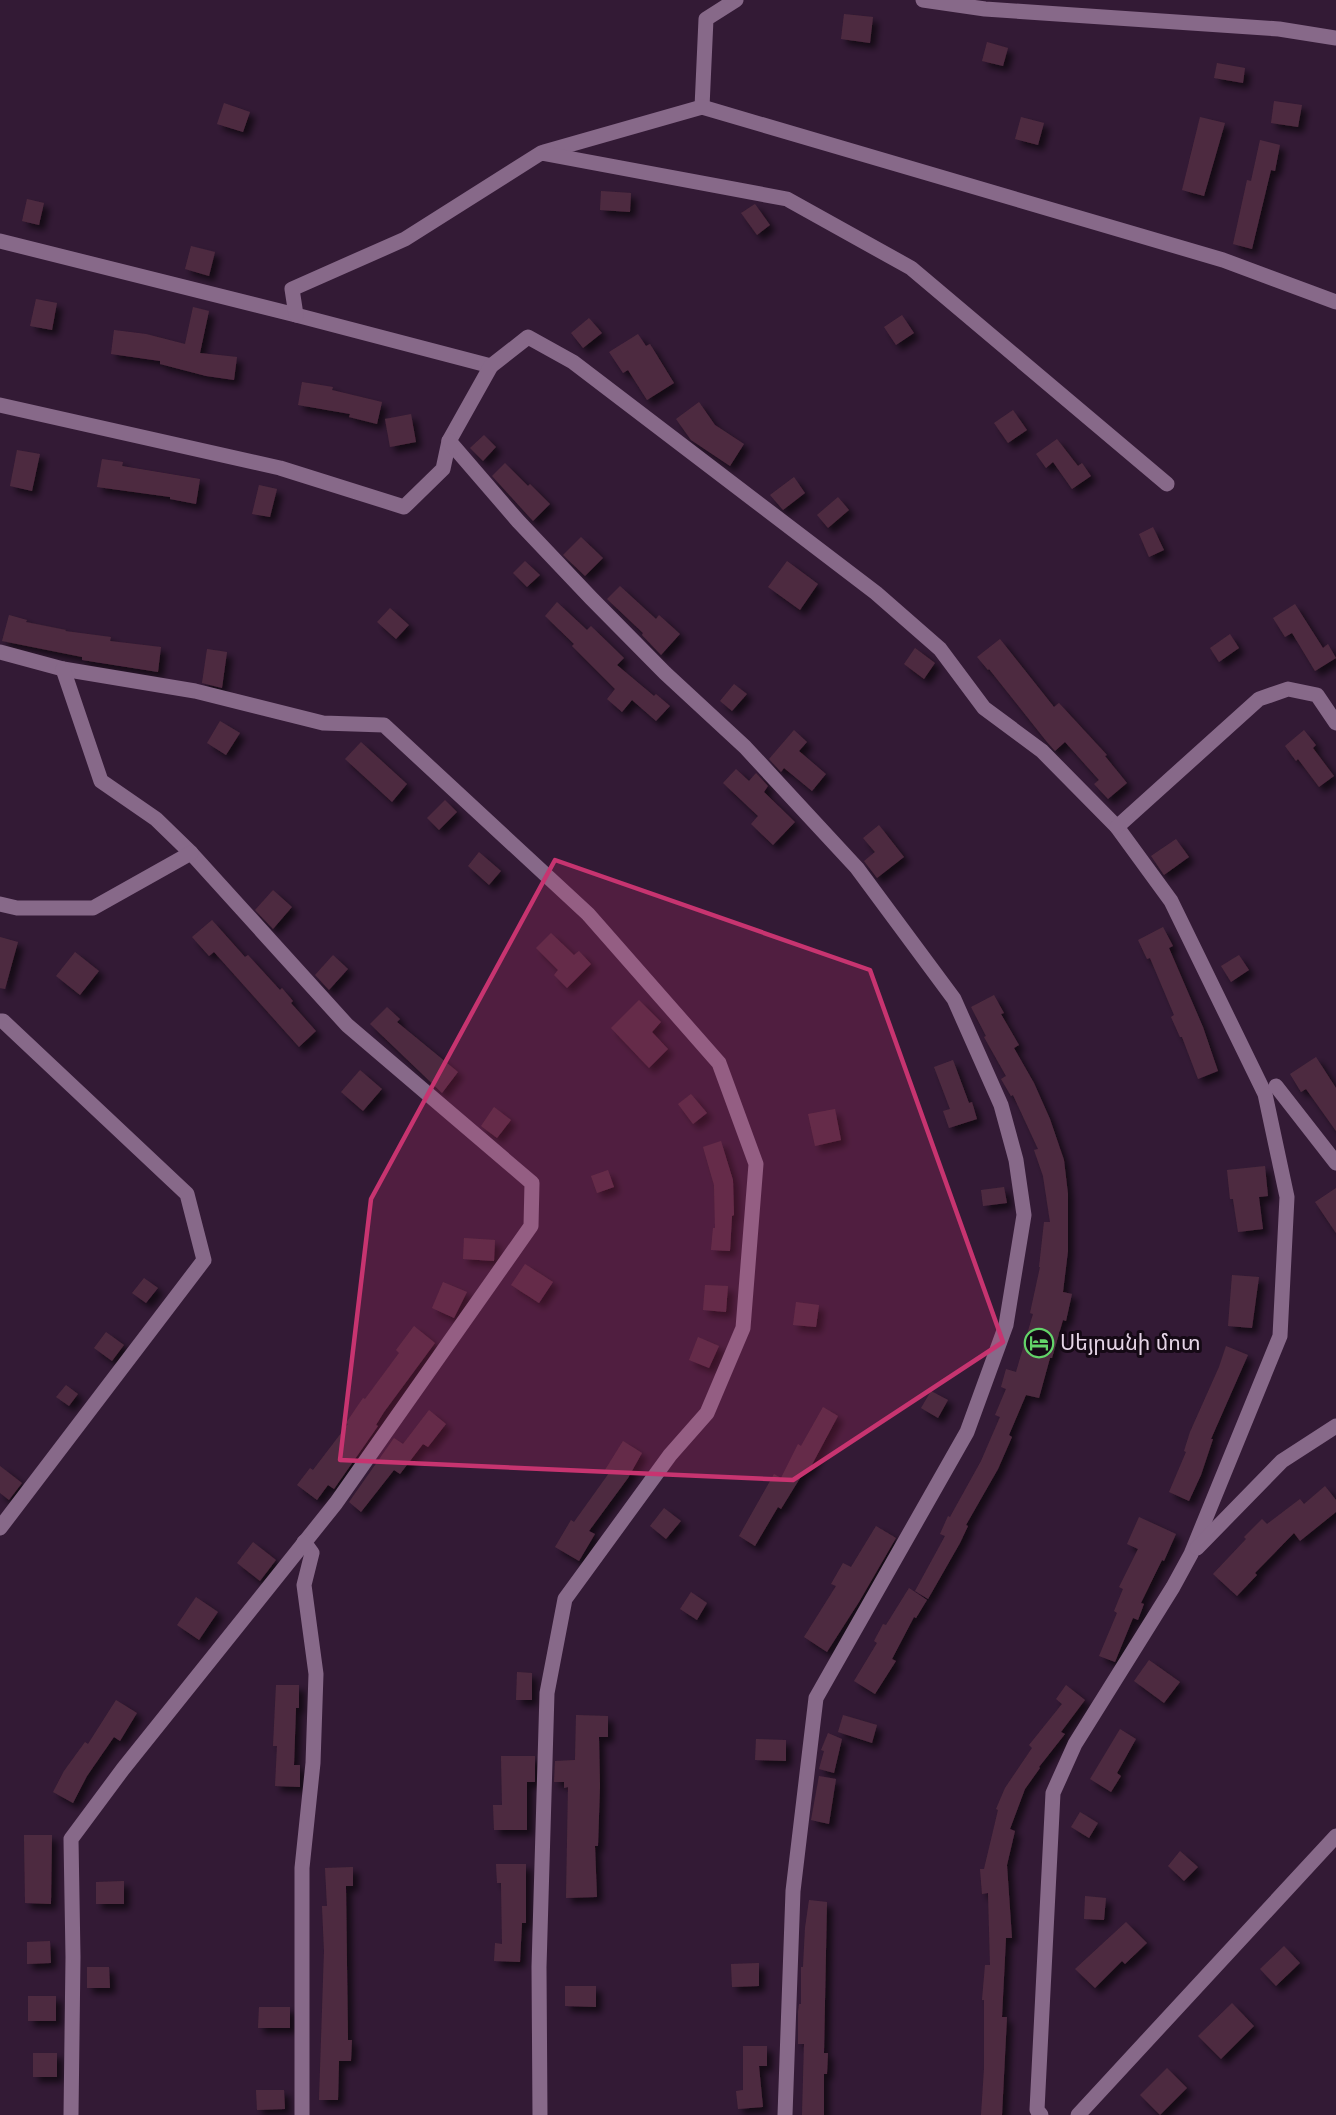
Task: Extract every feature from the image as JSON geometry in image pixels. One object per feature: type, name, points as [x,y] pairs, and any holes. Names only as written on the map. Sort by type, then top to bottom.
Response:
[{"type":"street","points":[[702,107],[706,19],[736,0]]},
{"type":"street","points":[[923,0],[985,9],[1279,29],[1336,38]]},
{"type":"street","points":[[296,315],[292,289],[405,239],[541,153],[702,107],[1223,260],[1336,302]]},
{"type":"street","points":[[541,153],[787,199],[911,268],[1167,484]]},
{"type":"street","points":[[0,241],[491,366]]},
{"type":"street","points":[[0,405],[280,468],[404,507],[443,469],[449,441],[491,366],[528,337],[573,362],[876,593],[939,649],[984,708],[1042,751],[1117,827],[1171,902],[1265,1094],[1287,1197],[1280,1336],[1191,1554],[1173,1587],[1075,1744],[1053,1793],[1037,2110],[1041,2115]]},
{"type":"street","points":[[449,441],[518,521],[591,598],[744,747],[857,868],[954,999],[1001,1105],[1016,1160],[1024,1215],[1006,1325],[967,1432],[816,1698],[793,1891],[784,2115]]},
{"type":"street","points":[[0,652],[63,669],[195,691],[323,723],[384,725],[588,914],[719,1063],[756,1164],[743,1328],[707,1413],[670,1455],[565,1599],[547,1693],[539,1967],[540,2115]]},
{"type":"street","points":[[63,669],[101,781],[156,819],[191,853],[347,1025],[532,1183],[531,1226],[336,1503],[123,1769],[71,1839],[73,1957],[71,2115]]},
{"type":"street","points":[[1117,827],[1259,699],[1288,689],[1317,695],[1336,723]]},
{"type":"street","points":[[0,904],[17,908],[93,908],[191,853]]},
{"type":"street","points":[[0,1021],[3,1021],[187,1194],[204,1260],[0,1528]]},
{"type":"street","points":[[1276,1086],[1336,1163]]},
{"type":"street","points":[[1191,1554],[1282,1461],[1336,1426]]},
{"type":"street","points":[[303,2115],[302,1868],[313,1763],[316,1674],[304,1585],[312,1553],[304,1542]]},
{"type":"street","points":[[1078,2115],[1336,1836]]},
{"type":"highlighted area","points":[[555,860],[870,970],[1003,1342],[793,1480],[340,1460],[371,1199]]},
{"type":"building","points":[[844,14],[873,17],[870,43],[841,39]]},
{"type":"building","points":[[987,42],[1008,48],[1003,66],[982,61]]},
{"type":"building","points":[[1217,63],[1245,68],[1243,83],[1214,78]]},
{"type":"building","points":[[1274,101],[1302,105],[1298,127],[1271,123]]},
{"type":"building","points":[[224,103],[250,112],[243,132],[217,124]]},
{"type":"building","points":[[1021,117],[1044,123],[1038,145],[1015,139]]},
{"type":"building","points":[[1200,117],[1225,123],[1204,196],[1182,190]]},
{"type":"building","points":[[1260,140],[1280,145],[1275,171],[1271,170],[1252,249],[1233,244],[1247,180],[1251,181]]},
{"type":"building","points":[[601,191],[631,193],[630,212],[600,210]]},
{"type":"building","points":[[27,199],[44,203],[39,225],[22,221]]},
{"type":"building","points":[[755,204],[770,225],[757,235],[741,213]]},
{"type":"building","points":[[191,246],[215,252],[209,276],[185,269]]},
{"type":"building","points":[[36,299],[57,303],[52,330],[30,326]]},
{"type":"building","points":[[193,307],[209,311],[200,353],[237,357],[234,380],[206,376],[160,364],[160,361],[111,354],[114,330],[146,334],[185,344]]},
{"type":"building","points":[[902,315],[914,333],[896,345],[884,327]]},
{"type":"building","points":[[589,318],[602,333],[583,348],[571,333]]},
{"type":"building","points":[[638,334],[646,346],[650,344],[674,383],[647,400],[628,370],[623,373],[609,352]]},
{"type":"building","points":[[302,382],[333,387],[332,390],[382,402],[377,424],[349,417],[350,414],[298,405]]},
{"type":"building","points":[[699,402],[715,425],[744,444],[730,466],[691,440],[676,419]]},
{"type":"building","points":[[1013,410],[1027,430],[1008,443],[994,423]]},
{"type":"building","points":[[411,414],[416,442],[390,447],[385,419]]},
{"type":"building","points":[[484,435],[496,447],[483,461],[470,448]]},
{"type":"building","points":[[1057,439],[1078,466],[1082,463],[1091,476],[1072,489],[1053,462],[1046,468],[1036,454]]},
{"type":"building","points":[[17,450],[40,454],[32,491],[10,486]]},
{"type":"building","points":[[102,459],[123,462],[122,466],[200,479],[196,504],[170,499],[170,497],[97,487]]},
{"type":"building","points":[[505,463],[550,504],[533,521],[492,476]]},
{"type":"building","points":[[794,477],[805,493],[783,510],[770,495]]},
{"type":"building","points":[[259,485],[277,489],[270,517],[252,514]]},
{"type":"building","points":[[838,497],[849,510],[828,528],[817,515]]},
{"type":"building","points":[[1153,527],[1164,550],[1149,557],[1139,534]]},
{"type":"building","points":[[581,537],[603,558],[585,576],[563,555]]},
{"type":"building","points":[[525,561],[540,575],[527,587],[513,573]]},
{"type":"building","points":[[787,561],[818,584],[800,610],[768,587]]},
{"type":"building","points":[[620,586],[656,619],[659,615],[680,634],[661,655],[642,635],[643,633],[607,599]]},
{"type":"building","points":[[557,602],[587,630],[591,626],[624,658],[617,665],[654,696],[656,694],[670,706],[656,721],[632,700],[622,712],[607,699],[615,689],[545,616]]},
{"type":"building","points":[[1295,604],[1323,648],[1328,644],[1336,658],[1315,671],[1292,633],[1285,637],[1273,618]]},
{"type":"building","points":[[390,608],[409,625],[396,639],[377,622]]},
{"type":"building","points":[[9,615],[27,620],[26,622],[65,631],[111,637],[110,641],[161,647],[158,672],[82,660],[82,657],[2,641]]},
{"type":"building","points":[[1230,634],[1239,648],[1219,662],[1210,648]]},
{"type":"building","points":[[1000,639],[1054,707],[1059,703],[1107,755],[1105,756],[1127,783],[1108,799],[1094,784],[1099,780],[1065,742],[1055,751],[977,657]]},
{"type":"building","points":[[915,648],[935,663],[924,679],[904,664]]},
{"type":"building","points":[[207,649],[227,652],[222,688],[202,683]]},
{"type":"building","points":[[734,684],[747,694],[732,711],[720,701]]},
{"type":"building","points":[[220,721],[240,733],[226,755],[207,743]]},
{"type":"building","points":[[794,730],[807,742],[799,751],[826,774],[812,791],[784,768],[781,772],[769,759]]},
{"type":"building","points":[[1304,730],[1316,745],[1313,748],[1334,776],[1319,787],[1285,746]]},
{"type":"building","points":[[361,742],[407,784],[392,802],[345,759]]},
{"type":"building","points":[[736,769],[749,781],[756,773],[768,786],[764,792],[795,822],[773,845],[751,824],[758,816],[723,783]]},
{"type":"building","points":[[445,800],[457,812],[439,830],[427,818]]},
{"type":"building","points":[[879,825],[904,857],[877,878],[864,861],[875,852],[863,838]]},
{"type":"building","points":[[1176,839],[1189,857],[1164,875],[1151,856]]},
{"type":"building","points":[[479,852],[501,871],[489,885],[468,866]]},
{"type":"building","points":[[273,890],[292,907],[273,929],[255,910]]},
{"type":"building","points":[[212,920],[245,957],[248,955],[280,990],[282,988],[293,1001],[291,1003],[316,1031],[299,1047],[214,952],[209,956],[192,937]]},
{"type":"building","points":[[1163,927],[1173,946],[1169,948],[1203,1027],[1218,1071],[1198,1079],[1182,1037],[1171,1017],[1174,1015],[1150,958],[1147,959],[1138,940]]},
{"type":"building","points":[[551,933],[574,955],[579,951],[591,964],[567,988],[554,975],[558,970],[536,948]]},
{"type":"building","points":[[0,937],[18,942],[5,989],[0,988]]},
{"type":"building","points":[[75,952],[99,971],[80,995],[56,976]]},
{"type":"building","points":[[333,955],[348,969],[329,990],[315,975]]},
{"type":"building","points":[[1239,955],[1249,970],[1231,982],[1221,966]]},
{"type":"building","points":[[994,995],[1004,1013],[1001,1014],[1019,1045],[1014,1048],[1034,1083],[1050,1119],[1064,1160],[1068,1194],[1068,1251],[1063,1292],[1072,1294],[1066,1321],[1063,1320],[1039,1398],[1026,1395],[998,1469],[928,1599],[915,1591],[945,1536],[940,1534],[948,1516],[950,1517],[981,1461],[1000,1417],[995,1415],[1006,1389],[1001,1387],[1006,1369],[1016,1372],[1033,1314],[1030,1313],[1040,1267],[1044,1222],[1050,1222],[1043,1176],[1034,1150],[1038,1149],[1013,1095],[1011,1096],[1001,1079],[1006,1076],[984,1037],[986,1036],[971,1007]]},
{"type":"building","points":[[639,1000],[661,1022],[652,1032],[668,1049],[649,1068],[611,1028]]},
{"type":"building","points":[[387,1007],[400,1019],[397,1022],[458,1072],[442,1093],[370,1024]]},
{"type":"building","points":[[1316,1057],[1336,1088],[1336,1131],[1306,1089],[1301,1092],[1290,1074]]},
{"type":"building","points":[[953,1060],[977,1119],[949,1128],[943,1111],[950,1109],[934,1067]]},
{"type":"building","points":[[360,1070],[382,1089],[363,1111],[341,1092]]},
{"type":"building","points":[[691,1094],[707,1113],[693,1124],[678,1104]]},
{"type":"building","points":[[494,1107],[511,1120],[497,1138],[481,1126]]},
{"type":"building","points":[[835,1109],[841,1140],[815,1146],[808,1114]]},
{"type":"building","points":[[721,1141],[733,1180],[734,1215],[732,1216],[730,1251],[711,1250],[713,1228],[715,1228],[714,1185],[703,1147]]},
{"type":"building","points":[[1265,1166],[1268,1196],[1259,1197],[1263,1229],[1238,1232],[1233,1199],[1230,1199],[1227,1170]]},
{"type":"building","points":[[608,1170],[614,1187],[597,1193],[591,1176]]},
{"type":"building","points":[[1004,1187],[1007,1203],[983,1206],[981,1190]]},
{"type":"building","points":[[1336,1188],[1336,1233],[1315,1202]]},
{"type":"building","points":[[464,1238],[495,1240],[494,1261],[463,1259]]},
{"type":"building","points":[[525,1264],[553,1282],[539,1303],[511,1285]]},
{"type":"building","points":[[1232,1275],[1259,1277],[1252,1328],[1228,1326]]},
{"type":"building","points":[[144,1278],[158,1288],[146,1303],[132,1293]]},
{"type":"building","points":[[443,1282],[467,1292],[454,1318],[432,1308]]},
{"type":"building","points":[[705,1285],[728,1286],[726,1312],[703,1310]]},
{"type":"building","points":[[796,1302],[819,1305],[816,1327],[793,1325]]},
{"type":"building","points":[[414,1326],[435,1343],[384,1412],[376,1425],[378,1426],[334,1489],[328,1485],[317,1500],[297,1485],[310,1468],[313,1470],[348,1424],[346,1423],[363,1398],[365,1399],[399,1353],[396,1350]]},
{"type":"building","points":[[106,1332],[124,1345],[112,1361],[94,1348]]},
{"type":"building","points":[[698,1337],[719,1346],[709,1368],[689,1360]]},
{"type":"building","points":[[1226,1346],[1248,1355],[1211,1439],[1213,1439],[1201,1475],[1189,1501],[1169,1492],[1186,1452],[1184,1451],[1190,1432]]},
{"type":"building","points":[[66,1385],[78,1394],[69,1406],[56,1397]]},
{"type":"building","points":[[931,1391],[948,1400],[938,1418],[921,1408]]},
{"type":"building","points":[[823,1407],[838,1416],[808,1472],[805,1470],[781,1509],[778,1507],[755,1546],[739,1536],[774,1474],[781,1478],[798,1444],[801,1446]]},
{"type":"building","points":[[429,1410],[446,1424],[428,1447],[423,1444],[400,1474],[394,1470],[361,1512],[349,1502],[394,1438],[403,1444]]},
{"type":"building","points":[[623,1441],[642,1453],[628,1478],[589,1531],[595,1534],[579,1561],[555,1547],[571,1520],[574,1522],[609,1473],[605,1470]]},
{"type":"building","points":[[0,1466],[22,1483],[9,1500],[0,1493]]},
{"type":"building","points":[[1325,1486],[1336,1500],[1336,1512],[1300,1541],[1294,1533],[1255,1573],[1257,1575],[1237,1596],[1213,1574],[1262,1519],[1267,1524],[1300,1499],[1304,1504]]},
{"type":"building","points":[[664,1508],[681,1521],[666,1539],[650,1526]]},
{"type":"building","points":[[1139,1517],[1176,1534],[1141,1603],[1144,1604],[1138,1620],[1133,1618],[1115,1662],[1099,1656],[1117,1613],[1114,1611],[1123,1589],[1119,1587],[1138,1549],[1127,1544]]},
{"type":"building","points":[[876,1526],[896,1538],[827,1652],[804,1637],[836,1586],[831,1584],[843,1563],[851,1567]]},
{"type":"building","points":[[253,1542],[276,1560],[260,1581],[237,1563]]},
{"type":"building","points":[[909,1588],[927,1600],[916,1618],[914,1617],[892,1659],[896,1661],[875,1694],[854,1681],[877,1643],[874,1641],[883,1624],[886,1625]]},
{"type":"building","points":[[691,1592],[707,1603],[697,1620],[680,1609]]},
{"type":"building","points":[[196,1597],[218,1612],[199,1640],[177,1625]]},
{"type":"building","points":[[1149,1660],[1180,1682],[1164,1703],[1134,1681]]},
{"type":"building","points":[[517,1672],[532,1673],[532,1700],[516,1700]]},
{"type":"building","points":[[276,1685],[299,1685],[294,1765],[300,1765],[300,1787],[275,1786],[277,1746],[273,1746]]},
{"type":"building","points":[[1066,1685],[1085,1700],[1061,1732],[1065,1734],[1025,1789],[1010,1829],[1015,1831],[1007,1865],[1012,1938],[1006,1938],[1002,2017],[1007,2017],[1002,2115],[981,2115],[984,2069],[984,2000],[982,2000],[985,1965],[990,1965],[988,1893],[982,1894],[980,1869],[984,1869],[998,1810],[996,1809],[1005,1788],[1032,1748],[1029,1745],[1062,1704],[1056,1699]]},
{"type":"building","points":[[116,1700],[137,1713],[120,1741],[114,1737],[87,1776],[73,1803],[53,1792],[64,1771],[85,1742],[88,1744]]},
{"type":"building","points":[[576,1715],[608,1716],[608,1737],[599,1737],[598,1846],[595,1846],[597,1897],[566,1898],[568,1787],[564,1788],[564,1782],[554,1782],[555,1761],[575,1760]]},
{"type":"building","points":[[843,1715],[877,1725],[872,1743],[838,1732]]},
{"type":"building","points":[[1120,1729],[1136,1739],[1117,1773],[1121,1776],[1111,1792],[1090,1779]]},
{"type":"building","points":[[828,1733],[842,1739],[834,1773],[819,1769],[824,1751],[821,1750]]},
{"type":"building","points":[[756,1739],[786,1740],[786,1761],[755,1760]]},
{"type":"building","points":[[501,1756],[535,1756],[535,1782],[527,1782],[527,1830],[494,1830],[493,1805],[502,1805]]},
{"type":"building","points":[[819,1776],[836,1779],[829,1824],[811,1820]]},
{"type":"building","points":[[1080,1812],[1098,1823],[1089,1838],[1071,1827]]},
{"type":"building","points":[[24,1835],[52,1835],[51,1904],[25,1903]]},
{"type":"building","points":[[1180,1851],[1198,1867],[1184,1881],[1168,1866]]},
{"type":"building","points":[[496,1864],[526,1864],[526,1923],[522,1923],[520,1962],[494,1961],[495,1943],[502,1944],[501,1883],[497,1883]]},
{"type":"building","points":[[353,1867],[353,1886],[346,1886],[348,2040],[352,2040],[351,2061],[339,2061],[338,2100],[319,2100],[324,1951],[322,1906],[327,1906],[325,1868]]},
{"type":"building","points":[[124,1881],[124,1904],[96,1904],[96,1882]]},
{"type":"building","points":[[1085,1896],[1106,1898],[1104,1920],[1084,1919]]},
{"type":"building","points":[[809,1900],[827,1902],[824,2053],[828,2053],[827,2074],[824,2074],[824,2115],[802,2115],[804,2044],[798,2044],[798,2012],[799,2004],[801,2004],[801,1967],[803,1967]]},
{"type":"building","points":[[1126,1922],[1147,1943],[1125,1964],[1122,1961],[1095,1988],[1075,1969]]},
{"type":"building","points":[[50,1941],[51,1963],[27,1964],[27,1942]]},
{"type":"building","points":[[1284,1946],[1300,1963],[1276,1986],[1260,1969]]},
{"type":"building","points":[[759,1963],[759,1986],[732,1987],[731,1964]]},
{"type":"building","points":[[87,1967],[109,1967],[110,1988],[87,1988]]},
{"type":"building","points":[[565,1986],[596,1986],[596,2007],[565,2006]]},
{"type":"building","points":[[28,1996],[56,1996],[56,2021],[28,2021]]},
{"type":"building","points":[[1232,2003],[1254,2026],[1221,2059],[1198,2036]]},
{"type":"building","points":[[259,2007],[290,2007],[290,2028],[258,2028]]},
{"type":"building","points":[[743,2046],[767,2046],[767,2066],[759,2066],[763,2107],[738,2109],[736,2091],[743,2090]]},
{"type":"building","points":[[33,2053],[57,2053],[57,2077],[33,2077]]},
{"type":"building","points":[[1167,2068],[1187,2088],[1160,2115],[1140,2095]]},
{"type":"building","points":[[256,2090],[284,2090],[285,2109],[257,2110]]},
{"type":"place","name":"Սեյրանի մոտ","points":[[1039,1343]]}]
